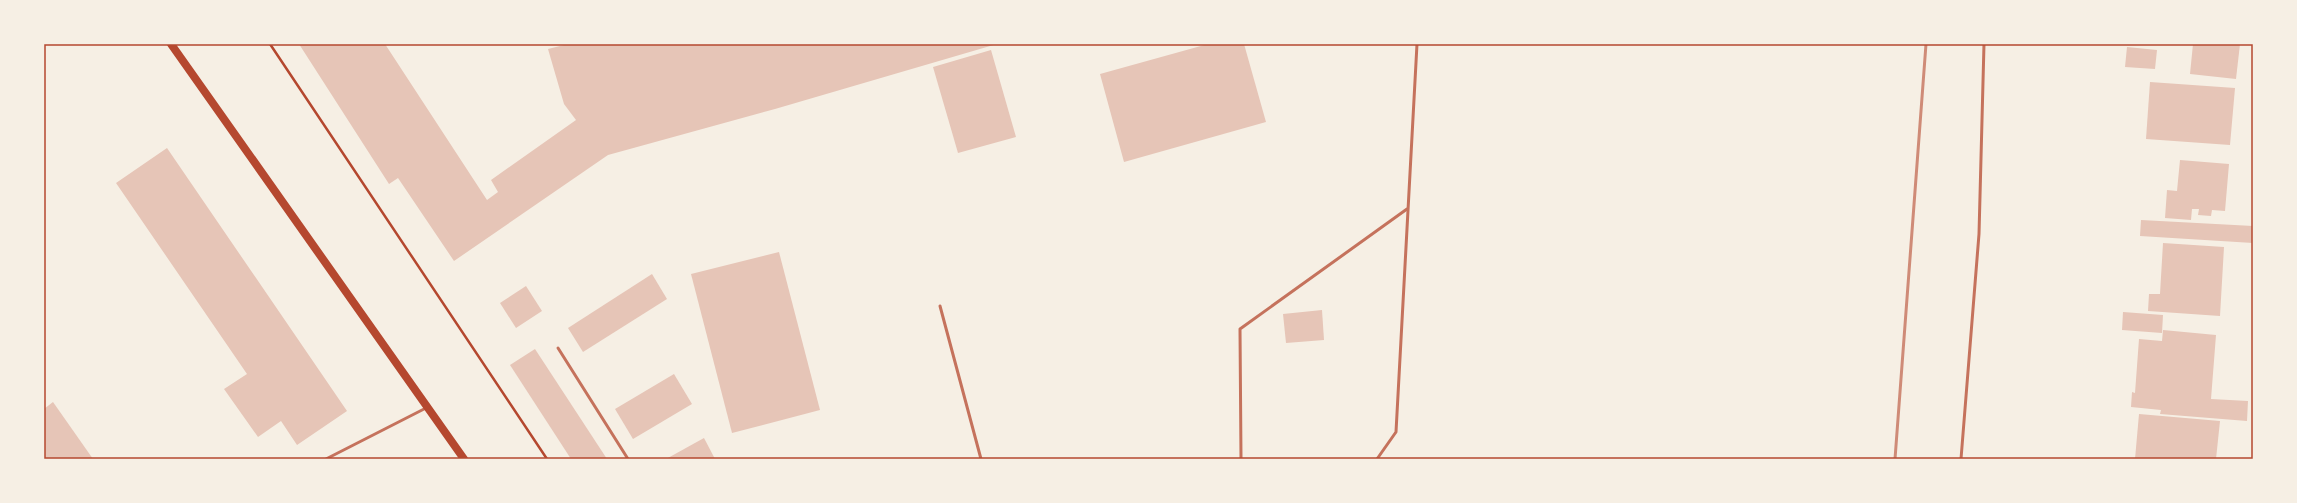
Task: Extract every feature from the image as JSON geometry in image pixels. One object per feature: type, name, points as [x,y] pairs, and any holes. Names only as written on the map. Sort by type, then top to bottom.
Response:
[{"type":"main road","points":[[171,44],[464,459]]},
{"type":"lane","points":[[1377,459],[1396,432],[1417,44]]},
{"type":"lane","points":[[1961,459],[1979,234],[1984,44]]},
{"type":"lane","points":[[1241,459],[1240,329],[1407,209]]},
{"type":"lane","points":[[940,306],[981,459]]},
{"type":"lane","points":[[558,348],[628,459]]},
{"type":"lane","points":[[326,459],[428,407]]},
{"type":"path","points":[[270,44],[547,459]]},
{"type":"building","points":[[299,44],[385,44],[487,200],[498,192],[491,180],[576,120],[564,104],[548,49],[568,44],[997,44],[775,109],[608,155],[454,261],[398,178],[389,184]]},
{"type":"building","points":[[1208,44],[1244,44],[1266,122],[1124,162],[1100,74]]},
{"type":"building","points":[[2193,44],[2240,44],[2236,79],[2190,74]]},
{"type":"building","points":[[2127,47],[2157,50],[2155,69],[2125,67]]},
{"type":"building","points":[[991,50],[1016,137],[958,153],[933,67]]},
{"type":"building","points":[[2150,82],[2235,88],[2230,145],[2146,139]]},
{"type":"building","points":[[167,148],[347,411],[297,445],[281,421],[258,437],[224,389],[247,374],[116,183]]},
{"type":"building","points":[[2180,160],[2229,164],[2225,211],[2212,210],[2211,216],[2198,215],[2199,209],[2192,209],[2191,220],[2165,218],[2167,190],[2177,191]]},
{"type":"building","points":[[2141,220],[2253,226],[2253,243],[2140,236]]},
{"type":"building","points":[[2163,243],[2224,247],[2220,316],[2148,311],[2149,294],[2160,294]]},
{"type":"building","points":[[779,252],[820,410],[732,433],[691,274]]},
{"type":"building","points":[[652,274],[667,299],[583,352],[568,328]]},
{"type":"building","points":[[526,286],[542,311],[516,328],[500,303]]},
{"type":"building","points":[[1322,310],[1324,340],[1286,343],[1283,314]]},
{"type":"building","points":[[2123,312],[2163,315],[2162,333],[2122,330]]},
{"type":"building","points":[[2163,330],[2216,335],[2211,399],[2248,401],[2247,421],[2160,414],[2161,410],[2131,407],[2132,392],[2135,393],[2139,339],[2162,341]]},
{"type":"building","points":[[535,349],[607,459],[571,459],[510,365]]},
{"type":"building","points":[[674,374],[692,404],[633,439],[615,409]]},
{"type":"building","points":[[53,402],[93,459],[44,459],[44,409]]},
{"type":"building","points":[[2139,414],[2220,421],[2216,459],[2135,459]]},
{"type":"building","points":[[704,438],[715,459],[666,459]]},
{"type":"railway","points":[[1895,459],[1926,44]]}]
